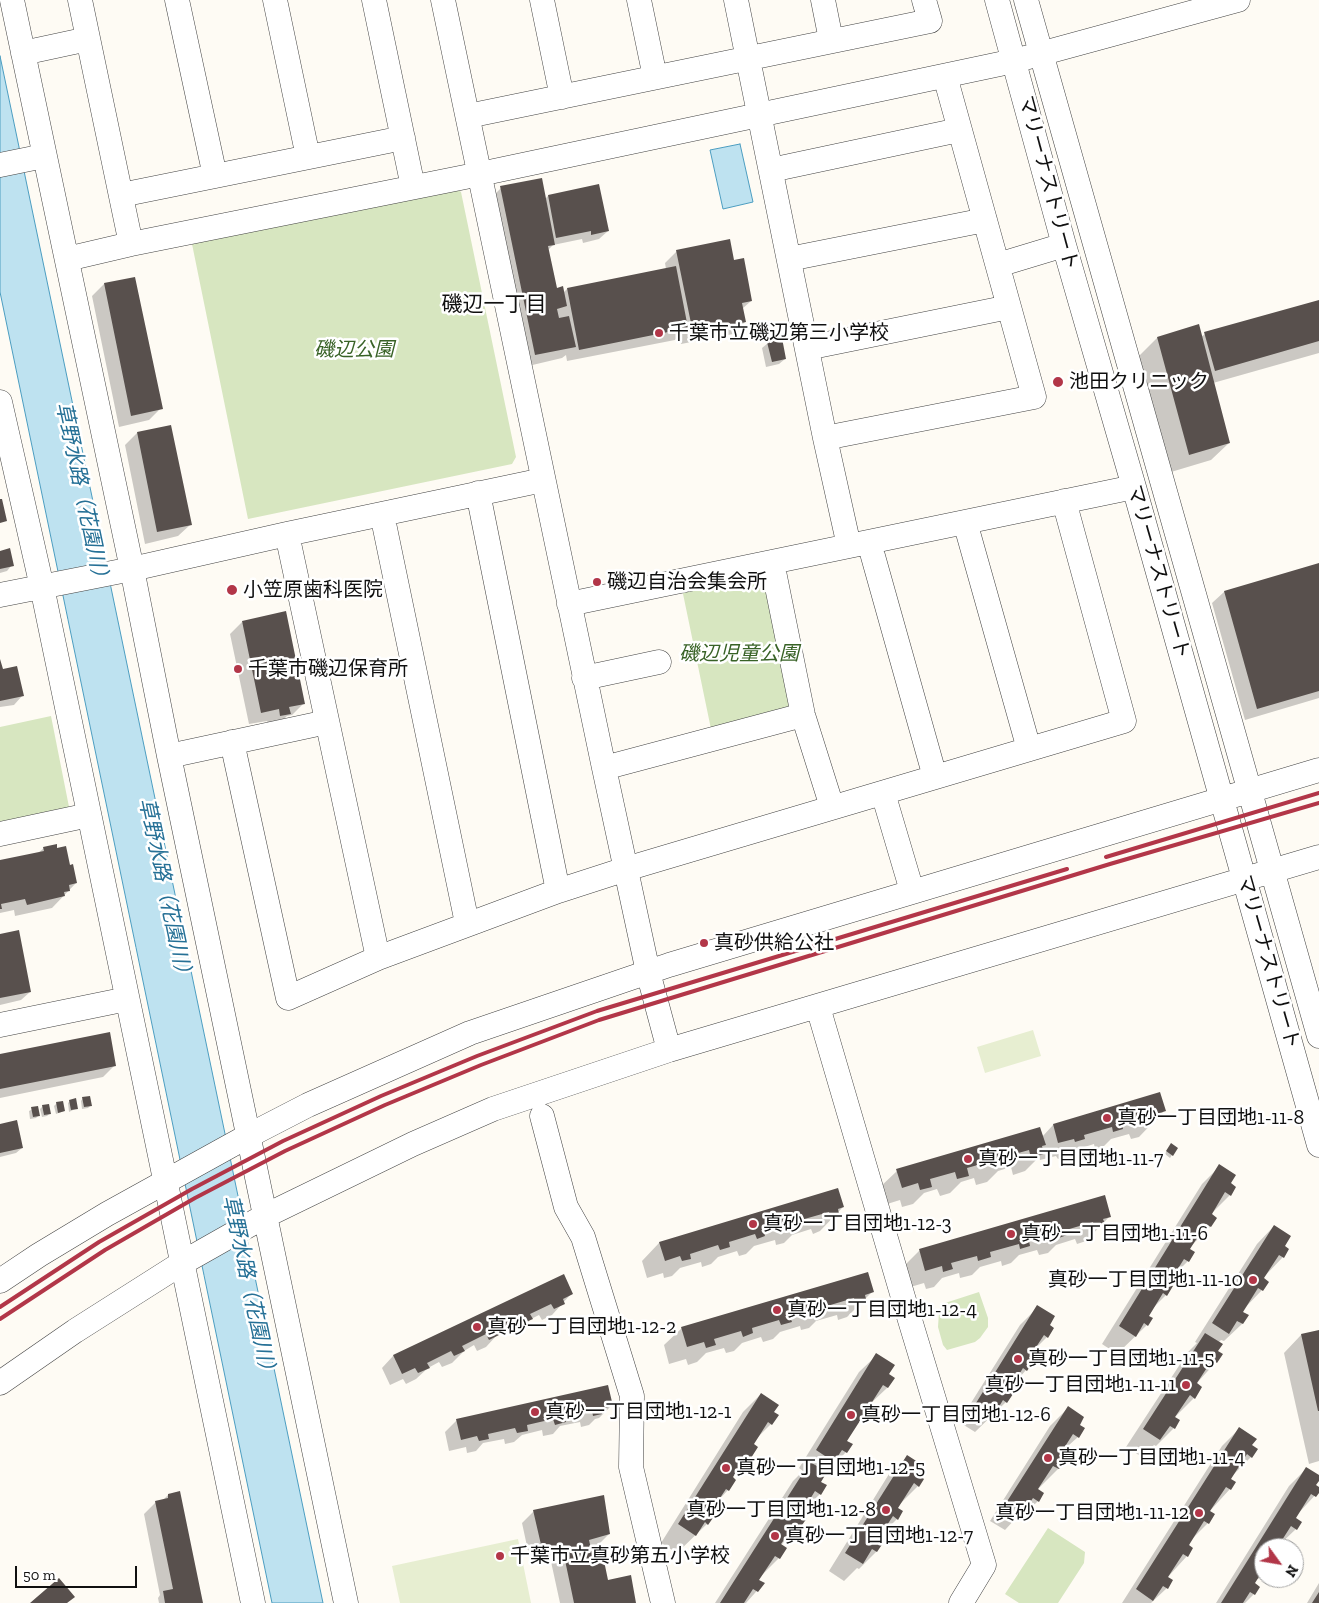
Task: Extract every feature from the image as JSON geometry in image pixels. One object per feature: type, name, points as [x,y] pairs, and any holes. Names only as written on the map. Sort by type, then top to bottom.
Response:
[{"type":"street","points":[[12,0],[346,1603]]},
{"type":"street","points":[[80,0],[131,244]]},
{"type":"street","points":[[177,0],[214,176]]},
{"type":"street","points":[[275,0],[308,157]]},
{"type":"street","points":[[374,0],[413,187]]},
{"type":"street","points":[[443,0],[584,678],[648,972],[669,1050]]},
{"type":"street","points":[[542,0],[562,97]]},
{"type":"street","points":[[640,0],[655,78]]},
{"type":"street","points":[[736,0],[825,438],[935,777]]},
{"type":"street","points":[[823,0],[831,40]]},
{"type":"street","points":[[468,116],[930,21],[924,0]]},
{"type":"street","name":"マリーナストリート","points":[[997,0],[1064,245],[1134,486],[1319,1144]]},
{"type":"street","name":"マリーナストリート","points":[[1026,0],[1319,1036]]},
{"type":"street","points":[[67,259],[131,244],[480,174],[1014,61],[1238,0]]},
{"type":"street","points":[[23,53],[88,39]]},
{"type":"street","points":[[825,438],[1034,397],[945,76]]},
{"type":"street","points":[[771,170],[959,130]]},
{"type":"street","points":[[121,195],[403,138]]},
{"type":"street","points":[[0,165],[44,156]]},
{"type":"street","points":[[789,259],[985,220]]},
{"type":"street","points":[[998,265],[1064,245]]},
{"type":"street","points":[[807,348],[1009,307]]},
{"type":"street","points":[[0,402],[42,587],[253,1603]]},
{"type":"street","points":[[0,595],[132,569],[543,480]]},
{"type":"street","points":[[569,604],[1134,486]]},
{"type":"street","points":[[478,493],[558,891]]},
{"type":"street","points":[[232,742],[288,998],[378,958],[467,923],[558,891],[832,807],[1124,721],[1064,501]]},
{"type":"street","points":[[382,514],[467,923]]},
{"type":"street","points":[[966,522],[1029,749]]},
{"type":"street","points":[[287,534],[378,958]]},
{"type":"street","points":[[772,562],[803,715],[832,807]]},
{"type":"street","points":[[584,678],[659,662]]},
{"type":"street","points":[[604,768],[803,715]]},
{"type":"street","points":[[169,756],[328,722]]},
{"type":"street","points":[[0,1281],[48,1250],[248,1136],[308,1105],[470,1033],[648,972],[1319,770]]},
{"type":"street","points":[[882,793],[912,891]]},
{"type":"street","points":[[0,834],[89,815]]},
{"type":"street","points":[[0,1382],[75,1331],[182,1263],[265,1216],[413,1144],[493,1109],[669,1050],[1319,857]]},
{"type":"street","points":[[0,1025],[127,999]]},
{"type":"street","points":[[818,1007],[984,1565],[961,1603]]},
{"type":"street","points":[[542,1116],[566,1208],[583,1237],[632,1396],[631,1467],[663,1603]]},
{"type":"green space","name":"磯辺公園","points":[[455,188],[461,192],[516,457],[512,464],[248,519],[192,244]]},
{"type":"green space","name":"磯辺児童公園","points":[[766,575],[790,711],[711,729],[682,589]]},
{"type":"green space","points":[[51,716],[70,812],[0,826],[0,727]]},
{"type":"green space","points":[[1033,1030],[1041,1056],[985,1073],[977,1047]]},
{"type":"green space","points":[[979,1292],[988,1318],[988,1327],[975,1342],[947,1350],[943,1345],[938,1327],[939,1312],[942,1304]]},
{"type":"green space","points":[[1048,1528],[1085,1552],[1084,1563],[1058,1603],[1019,1603],[1005,1594]]},
{"type":"green space","points":[[518,1539],[531,1603],[400,1603],[392,1566]]},
{"type":"water","name":"草野水路（花園川）","points":[[0,56],[323,1603],[272,1603],[0,292]]},
{"type":"water","points":[[740,144],[753,202],[723,209],[710,150]]},
{"type":"building","points":[[542,178],[555,245],[548,246],[557,288],[563,286],[567,306],[557,309],[559,318],[569,316],[576,347],[535,355],[500,186]]},
{"type":"building","points":[[599,184],[609,231],[591,235],[591,231],[556,238],[548,195]]},
{"type":"building","points":[[730,239],[734,260],[744,258],[752,301],[742,303],[746,322],[693,333],[676,250]]},
{"type":"building","points":[[676,266],[688,328],[579,350],[567,288]]},
{"type":"building","points":[[135,277],[163,409],[131,416],[104,283]]},
{"type":"building","points":[[1319,300],[1319,341],[1215,371],[1204,332]]},
{"type":"building","points":[[1199,324],[1230,443],[1189,455],[1157,337]]},
{"type":"building","points":[[782,338],[786,359],[772,362],[767,342]]},
{"type":"building","points":[[171,425],[192,525],[157,532],[137,432]]},
{"type":"building","points":[[0,499],[2,499],[7,521],[0,523]]},
{"type":"building","points":[[10,548],[14,566],[0,569],[0,551]]},
{"type":"building","points":[[1319,563],[1319,691],[1257,709],[1224,591]]},
{"type":"building","points":[[286,611],[305,704],[289,707],[291,714],[280,716],[279,709],[261,713],[242,621]]},
{"type":"building","points":[[0,659],[3,669],[17,666],[24,696],[0,701]]},
{"type":"building","points":[[57,844],[57,848],[66,846],[70,865],[73,864],[77,883],[69,885],[70,891],[64,892],[65,896],[27,905],[25,899],[1,904],[2,909],[0,909],[0,860],[44,851],[43,847]]},
{"type":"building","points":[[19,930],[31,992],[0,998],[0,934]]},
{"type":"building","points":[[110,1032],[116,1066],[0,1089],[0,1054]]},
{"type":"building","name":"真砂一丁目団地1-11-8","points":[[1160,1092],[1166,1111],[1156,1114],[1158,1119],[1148,1122],[1147,1117],[1122,1124],[1123,1129],[1113,1132],[1112,1127],[1084,1135],[1085,1139],[1075,1142],[1074,1139],[1058,1143],[1053,1124]]},
{"type":"building","points":[[90,1096],[92,1106],[84,1107],[82,1097]]},
{"type":"building","points":[[76,1098],[78,1109],[71,1110],[69,1100]]},
{"type":"building","points":[[63,1101],[65,1111],[58,1113],[56,1102]]},
{"type":"building","points":[[49,1104],[51,1114],[44,1115],[42,1105]]},
{"type":"building","points":[[38,1106],[40,1116],[33,1117],[31,1107]]},
{"type":"building","points":[[17,1120],[23,1148],[0,1153],[0,1124]]},
{"type":"building","name":"真砂一丁目団地1-11-7","points":[[1040,1127],[1046,1145],[1042,1146],[1044,1154],[1031,1158],[1029,1150],[1004,1157],[1006,1164],[994,1168],[992,1161],[967,1168],[969,1176],[957,1179],[955,1172],[930,1179],[932,1187],[920,1190],[918,1183],[902,1188],[896,1169]]},
{"type":"building","points":[[1171,1143],[1178,1148],[1173,1156],[1166,1151]]},
{"type":"building","points":[[1219,1164],[1236,1175],[1231,1183],[1236,1187],[1231,1196],[1225,1192],[1212,1214],[1217,1218],[1211,1227],[1206,1224],[1190,1249],[1195,1252],[1189,1262],[1184,1259],[1169,1283],[1173,1286],[1167,1296],[1163,1293],[1149,1316],[1153,1318],[1148,1326],[1144,1323],[1136,1337],[1119,1326]]},
{"type":"building","name":"真砂一丁目団地1-12-3","points":[[838,1188],[844,1207],[838,1209],[839,1214],[830,1217],[829,1212],[801,1220],[803,1225],[794,1228],[793,1223],[764,1232],[765,1236],[757,1239],[755,1234],[729,1242],[730,1247],[720,1250],[718,1245],[690,1254],[691,1259],[682,1261],[680,1256],[665,1261],[659,1242]]},
{"type":"building","name":"真砂一丁目団地1-11-6","points":[[1105,1195],[1111,1217],[1103,1219],[1105,1224],[1094,1227],[1093,1222],[1066,1230],[1067,1235],[1056,1239],[1055,1233],[1029,1241],[1030,1246],[1020,1249],[1019,1244],[990,1252],[991,1257],[978,1261],[977,1256],[951,1263],[953,1269],[943,1272],[942,1266],[925,1271],[919,1249]]},
{"type":"building","name":"真砂一丁目団地1-11-10","points":[[1274,1225],[1291,1236],[1285,1246],[1289,1249],[1284,1258],[1279,1255],[1264,1278],[1269,1282],[1263,1291],[1258,1288],[1243,1312],[1249,1315],[1243,1324],[1237,1321],[1229,1334],[1212,1323]]},
{"type":"building","name":"真砂一丁目団地1-12-4","points":[[868,1272],[874,1292],[865,1295],[866,1299],[855,1303],[854,1298],[827,1306],[828,1311],[819,1313],[818,1309],[790,1317],[792,1322],[781,1325],[779,1320],[752,1328],[753,1333],[743,1337],[741,1331],[714,1339],[716,1345],[706,1348],[704,1342],[687,1347],[681,1327]]},
{"type":"building","name":"真砂一丁目団地1-12-2","points":[[564,1274],[573,1294],[563,1299],[565,1304],[554,1309],[551,1304],[530,1314],[533,1319],[521,1324],[519,1319],[497,1330],[499,1335],[489,1340],[486,1334],[462,1346],[465,1351],[454,1356],[451,1351],[427,1363],[430,1368],[418,1373],[415,1368],[402,1374],[393,1355]]},
{"type":"building","name":"真砂一丁目団地1-11-5","points":[[1037,1305],[1055,1316],[1050,1325],[1054,1328],[1048,1338],[1044,1335],[1029,1358],[1034,1361],[1027,1371],[1023,1368],[1009,1391],[1013,1394],[1007,1403],[1003,1400],[994,1415],[976,1403]]},
{"type":"building","points":[[1319,1330],[1319,1411],[1318,1411],[1301,1334]]},
{"type":"building","name":"真砂一丁目団地1-11-11","points":[[1205,1333],[1223,1344],[1218,1351],[1223,1354],[1217,1363],[1212,1360],[1197,1383],[1202,1387],[1195,1399],[1190,1395],[1175,1417],[1180,1420],[1175,1429],[1170,1426],[1160,1440],[1143,1429]]},
{"type":"building","name":"真砂一丁目団地1-12-6","points":[[876,1353],[895,1365],[889,1374],[895,1378],[888,1388],[883,1385],[847,1441],[853,1444],[847,1453],[842,1450],[834,1462],[816,1450]]},
{"type":"building","name":"真砂一丁目団地1-12-1","points":[[608,1385],[613,1406],[601,1409],[602,1414],[593,1416],[592,1411],[565,1417],[566,1422],[555,1425],[553,1419],[527,1425],[528,1431],[517,1433],[515,1428],[488,1434],[489,1439],[479,1441],[477,1436],[461,1440],[456,1419]]},
{"type":"building","name":"真砂一丁目団地1-12-5","points":[[761,1393],[779,1405],[774,1412],[779,1415],[772,1425],[768,1422],[754,1444],[758,1447],[751,1458],[747,1455],[733,1477],[736,1480],[729,1491],[726,1489],[710,1513],[715,1515],[708,1525],[705,1522],[696,1536],[678,1524]]},
{"type":"building","points":[[975,1405],[992,1416],[989,1420],[972,1409]]},
{"type":"building","name":"真砂一丁目団地1-11-4","points":[[1068,1406],[1084,1417],[1080,1425],[1085,1428],[1079,1438],[1073,1434],[1059,1456],[1065,1460],[1059,1469],[1053,1466],[1038,1489],[1044,1493],[1039,1502],[1033,1498],[1023,1513],[1006,1503]]},
{"type":"building","name":"真砂一丁目団地1-11-12","points":[[1239,1427],[1257,1439],[1252,1445],[1258,1449],[1252,1458],[1247,1454],[1231,1479],[1236,1482],[1231,1490],[1226,1487],[1210,1511],[1215,1514],[1209,1524],[1204,1521],[1189,1545],[1193,1548],[1188,1557],[1183,1554],[1168,1577],[1173,1580],[1168,1589],[1163,1586],[1153,1601],[1136,1589]]},
{"type":"building","name":"真砂一丁目団地1-12-8","points":[[907,1455],[924,1466],[918,1475],[924,1479],[919,1487],[914,1483],[898,1508],[903,1511],[898,1520],[893,1516],[878,1539],[883,1543],[877,1552],[872,1549],[863,1564],[845,1553]]},
{"type":"building","name":"真砂一丁目団地1-12-7","points":[[810,1462],[827,1472],[821,1482],[827,1485],[821,1495],[815,1491],[801,1514],[807,1518],[800,1528],[795,1524],[781,1544],[787,1548],[780,1559],[775,1556],[759,1580],[765,1583],[758,1592],[753,1589],[744,1603],[720,1603]]},
{"type":"building","points":[[1306,1467],[1319,1475],[1319,1481],[1316,1485],[1319,1487],[1319,1493],[1316,1497],[1311,1494],[1296,1518],[1302,1522],[1297,1530],[1291,1526],[1283,1538],[1262,1538]]},
{"type":"building","points":[[180,1491],[203,1603],[165,1603],[163,1591],[173,1589],[155,1501],[168,1498],[168,1494]]},
{"type":"building","points":[[604,1495],[610,1534],[589,1540],[593,1558],[603,1556],[608,1580],[631,1575],[636,1603],[574,1603],[562,1546],[542,1549],[533,1510]]},
{"type":"building","points":[[1254,1550],[1254,1588],[1259,1588],[1255,1595],[1250,1592],[1243,1603],[1221,1603]]},
{"type":"building","points":[[59,1578],[75,1597],[67,1603],[30,1603]]},
{"type":"building","points":[[1319,1592],[1319,1603],[1312,1603]]},
{"type":"railway","points":[[1106,857],[1319,793]]},
{"type":"railway","points":[[0,1319],[105,1250],[195,1198],[285,1151],[385,1105],[481,1065],[599,1020],[1110,864],[1319,803]]},
{"type":"railway","points":[[0,1307],[99,1242],[192,1189],[283,1141],[381,1096],[477,1056],[597,1011],[1067,869]]},
{"type":"place","name":"千葉市立磯辺第三小学校","points":[[659,333]]},
{"type":"place","name":"池田クリニック","points":[[1058,382]]},
{"type":"place","name":"磯辺自治会集会所","points":[[597,582]]},
{"type":"place","name":"小笠原歯科医院","points":[[232,590]]},
{"type":"place","name":"千葉市磯辺保育所","points":[[238,669]]},
{"type":"place","name":"真砂供給公社","points":[[704,943]]},
{"type":"place","name":"真砂一丁目団地1-11-8","points":[[1107,1118]]},
{"type":"place","name":"真砂一丁目団地1-11-7","points":[[968,1159]]},
{"type":"place","name":"真砂一丁目団地1-12-3","points":[[753,1224]]},
{"type":"place","name":"真砂一丁目団地1-11-6","points":[[1011,1234]]},
{"type":"place","name":"真砂一丁目団地1-11-10","points":[[1253,1280]]},
{"type":"place","name":"真砂一丁目団地1-12-4","points":[[777,1310]]},
{"type":"place","name":"真砂一丁目団地1-12-2","points":[[477,1327]]},
{"type":"place","name":"真砂一丁目団地1-11-5","points":[[1018,1359]]},
{"type":"place","name":"真砂一丁目団地1-11-11","points":[[1186,1385]]},
{"type":"place","name":"真砂一丁目団地1-12-1","points":[[535,1412]]},
{"type":"place","name":"真砂一丁目団地1-12-6","points":[[851,1415]]},
{"type":"place","name":"真砂一丁目団地1-11-4","points":[[1048,1458]]},
{"type":"place","name":"真砂一丁目団地1-12-5","points":[[726,1468]]},
{"type":"place","name":"真砂一丁目団地1-12-8","points":[[886,1510]]},
{"type":"place","name":"真砂一丁目団地1-11-12","points":[[1199,1513]]},
{"type":"place","name":"真砂一丁目団地1-12-7","points":[[775,1536]]},
{"type":"place","name":"千葉市立真砂第五小学校","points":[[500,1556]]},
{"type":"district","name":"磯辺一丁目","points":[[494,305]]}]
